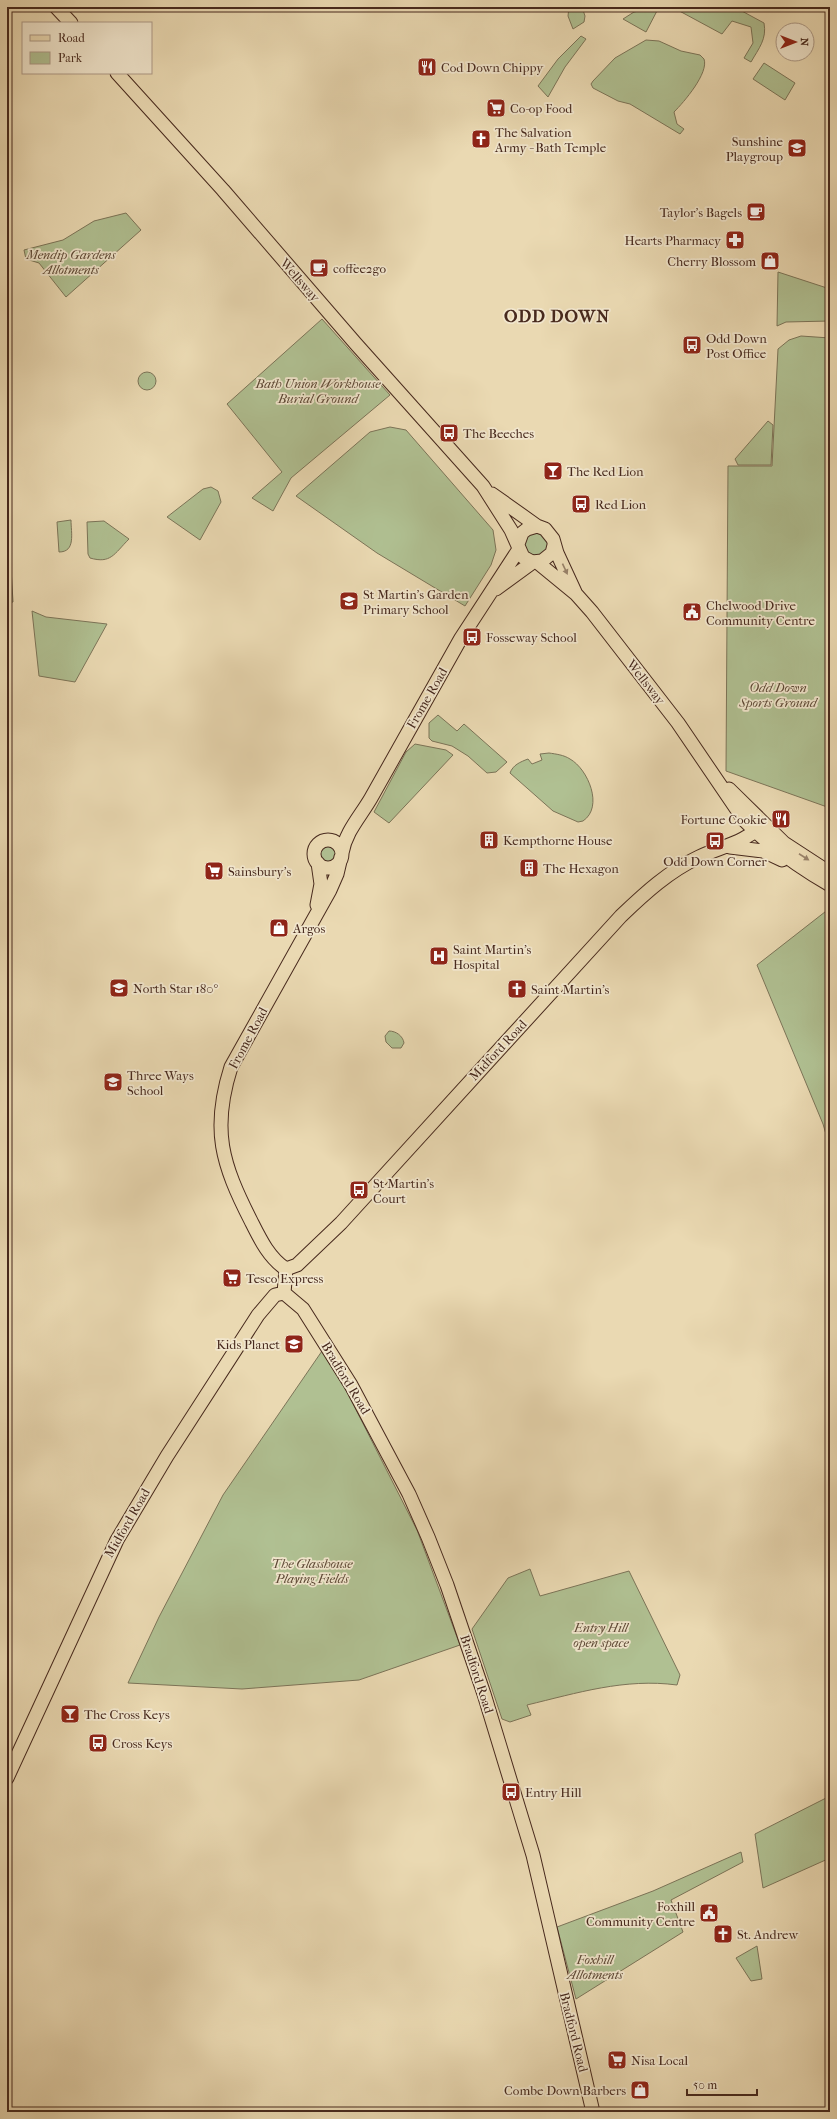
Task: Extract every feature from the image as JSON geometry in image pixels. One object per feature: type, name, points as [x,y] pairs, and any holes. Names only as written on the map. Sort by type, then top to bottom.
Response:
[{"type":"main road","points":[[56,7],[70,22]]},
{"type":"main road","name":"Wellsway","points":[[117,74],[223,190],[356,344],[483,486],[511,530],[523,556],[535,562],[576,594],[678,723],[712,772],[759,828],[805,871],[830,885]]},
{"type":"main road","name":"Wellsway","points":[[483,486],[536,526],[545,529],[550,533],[576,594]]},
{"type":"main road","points":[[519,547],[522,533],[530,527],[536,526]]},
{"type":"main road","points":[[535,562],[547,558],[552,553],[554,545]]},
{"type":"main road","name":"Frome Road","points":[[286,1269],[278,1264],[267,1250],[235,1190],[225,1161],[222,1142],[221,1110],[224,1089],[231,1067],[338,874],[349,829],[367,805],[461,638],[519,547]]},
{"type":"main road","name":"Frome Road","points":[[490,594],[514,574],[535,562]]},
{"type":"main road","name":"Frome Road","points":[[312,919],[320,890],[318,863],[314,855],[316,847],[327,840],[367,805]]},
{"type":"main road","name":"Wellsway","points":[[759,828],[830,873]]},
{"type":"main road","name":"Midford Road","points":[[286,1269],[297,1265],[341,1223],[621,916],[646,891],[671,872],[698,857],[747,838],[759,828]]},
{"type":"main road","points":[[318,863],[329,868],[337,864],[342,855],[335,842],[327,840]]},
{"type":"main road","points":[[722,847],[763,851],[805,871]]},
{"type":"main road","points":[[284,1293],[286,1269]]},
{"type":"main road","name":"Midford Road","points":[[7,1778],[116,1540],[167,1456],[258,1315],[275,1296],[284,1293]]},
{"type":"main road","name":"Bradford Road","points":[[284,1293],[303,1309],[366,1412],[415,1508],[449,1591],[484,1694],[533,1855],[593,2112]]},
{"type":"green space","points":[[569,7],[576,7],[583,10],[585,16],[584,22],[573,29],[568,16]]},
{"type":"green space","points":[[659,7],[646,32],[623,19],[634,12]]},
{"type":"green space","points":[[672,7],[716,7],[740,10],[764,23],[765,29],[762,43],[751,62],[744,58],[753,43],[751,27],[732,21],[722,34]]},
{"type":"green space","points":[[581,36],[586,39],[565,67],[548,97],[538,86],[558,59]]},
{"type":"green space","points":[[646,40],[659,41],[681,51],[700,55],[704,59],[705,65],[703,72],[695,87],[674,112],[677,124],[684,129],[680,134],[630,104],[618,101],[593,88],[591,84],[615,58]]},
{"type":"green space","points":[[764,63],[795,83],[785,100],[753,79]]},
{"type":"green space","name":"Mendip Gardens Allotments","points":[[126,213],[141,230],[66,297],[39,263],[26,259],[24,250],[63,240],[94,221]]},
{"type":"green space","points":[[778,272],[830,289],[830,321],[786,322],[777,326]]},
{"type":"green space","name":"Bath Union Workhouse Burial Ground","points":[[322,319],[390,395],[291,478],[273,511],[252,498],[282,472],[227,404]]},
{"type":"green space","name":"Odd Down Sports Ground","points":[[801,336],[830,338],[830,808],[726,771],[728,466],[772,466],[778,349],[789,340]]},
{"type":"green space","points":[[147,372],[153,375],[156,381],[153,387],[147,390],[141,387],[138,381],[141,375]]},
{"type":"green space","points":[[768,421],[773,425],[771,465],[738,465],[735,459]]},
{"type":"green space","points":[[390,427],[406,430],[493,530],[496,550],[491,565],[465,606],[377,553],[296,496],[370,432]]},
{"type":"green space","points":[[211,487],[218,491],[221,502],[200,540],[167,517],[203,489]]},
{"type":"green space","points":[[71,520],[72,536],[70,545],[68,549],[59,552],[57,522]]},
{"type":"green space","points":[[104,521],[129,539],[108,559],[97,560],[90,558],[88,554],[87,522]]},
{"type":"green space","points":[[539,531],[548,540],[548,548],[540,556],[529,555],[523,541],[524,537]]},
{"type":"green space","points":[[11,568],[13,602],[7,603],[7,569]]},
{"type":"green space","points":[[32,611],[46,617],[107,624],[75,682],[39,676]]},
{"type":"green space","points":[[438,715],[457,731],[464,724],[507,762],[496,772],[487,773],[468,756],[452,746],[432,741],[429,738],[429,723]]},
{"type":"green space","points":[[415,744],[446,750],[453,755],[389,823],[374,812],[406,752]]},
{"type":"green space","points":[[549,753],[570,759],[577,764],[588,779],[593,798],[592,807],[589,815],[583,821],[578,822],[553,811],[510,773],[515,766],[520,763],[528,759],[532,764],[542,760],[540,754]]},
{"type":"green space","points":[[328,846],[334,848],[336,854],[334,860],[328,862],[322,860],[320,854],[322,848]]},
{"type":"green space","points":[[830,908],[830,1148],[823,1124],[757,965]]},
{"type":"green space","points":[[389,1031],[397,1033],[401,1036],[404,1043],[401,1048],[392,1048],[386,1042],[385,1036]]},
{"type":"green space","name":"The Glasshouse Playing Fields","points":[[322,1351],[348,1394],[417,1530],[460,1645],[359,1680],[242,1689],[128,1683],[159,1617],[223,1495]]},
{"type":"green space","name":"Entry Hill open space","points":[[530,1569],[540,1596],[629,1571],[680,1675],[677,1685],[639,1683],[601,1688],[527,1705],[531,1715],[510,1722],[502,1719],[472,1629],[508,1578]]},
{"type":"green space","points":[[830,1796],[830,1858],[763,1888],[755,1834]]},
{"type":"green space","name":"Foxhill Allotments","points":[[741,1852],[743,1862],[671,1900],[683,1932],[576,1999],[557,1927],[653,1891]]},
{"type":"green space","points":[[757,1946],[762,1979],[751,1981],[736,1958]]},
{"type":"place","name":"Cod Down Chippy","points":[[427,67]]},
{"type":"place","name":"Co-op Food","points":[[496,108]]},
{"type":"place","name":"The Salvation Army - Bath Temple","points":[[481,139]]},
{"type":"place","name":"Sunshine Playgroup","points":[[797,148]]},
{"type":"place","name":"Taylor’s Bagels","points":[[756,212]]},
{"type":"place","name":"Hearts Pharmacy","points":[[735,240]]},
{"type":"place","name":"Cherry Blossom","points":[[770,261]]},
{"type":"place","name":"coffee2go","points":[[319,268]]},
{"type":"place","name":"Odd Down Post Office","points":[[692,345]]},
{"type":"place","name":"The Beeches","points":[[449,433]]},
{"type":"place","name":"The Red Lion","points":[[553,471]]},
{"type":"place","name":"Red Lion","points":[[581,504]]},
{"type":"place","name":"St Martin's Garden Primary School","points":[[349,601]]},
{"type":"place","name":"Chelwood Drive Community Centre","points":[[692,612]]},
{"type":"place","name":"Fosseway School","points":[[472,637]]},
{"type":"place","name":"Fortune Cookie","points":[[781,819]]},
{"type":"place","name":"Kempthorne House","points":[[489,840]]},
{"type":"place","name":"Odd Down Corner","points":[[715,841]]},
{"type":"place","name":"The Hexagon","points":[[529,868]]},
{"type":"place","name":"Sainsbury's","points":[[214,871]]},
{"type":"place","name":"Argos","points":[[279,928]]},
{"type":"place","name":"Saint Martin's Hospital","points":[[439,956]]},
{"type":"place","name":"North Star 180°","points":[[119,988]]},
{"type":"place","name":"Saint Martin's","points":[[517,989]]},
{"type":"place","name":"Three Ways School","points":[[113,1082]]},
{"type":"place","name":"St Martin's Court","points":[[359,1190]]},
{"type":"place","name":"Tesco Express","points":[[232,1278]]},
{"type":"place","name":"Kids Planet","points":[[294,1344]]},
{"type":"place","name":"The Cross Keys","points":[[70,1714]]},
{"type":"place","name":"Cross Keys","points":[[98,1743]]},
{"type":"place","name":"Entry Hill","points":[[511,1792]]},
{"type":"place","name":"Foxhill Community Centre","points":[[709,1913]]},
{"type":"place","name":"St. Andrew","points":[[723,1934]]},
{"type":"place","name":"Nisa Local","points":[[617,2060]]},
{"type":"place","name":"Combe Down Barbers","points":[[640,2090]]},
{"type":"district","name":"ODD DOWN","points":[[557,316]]}]
